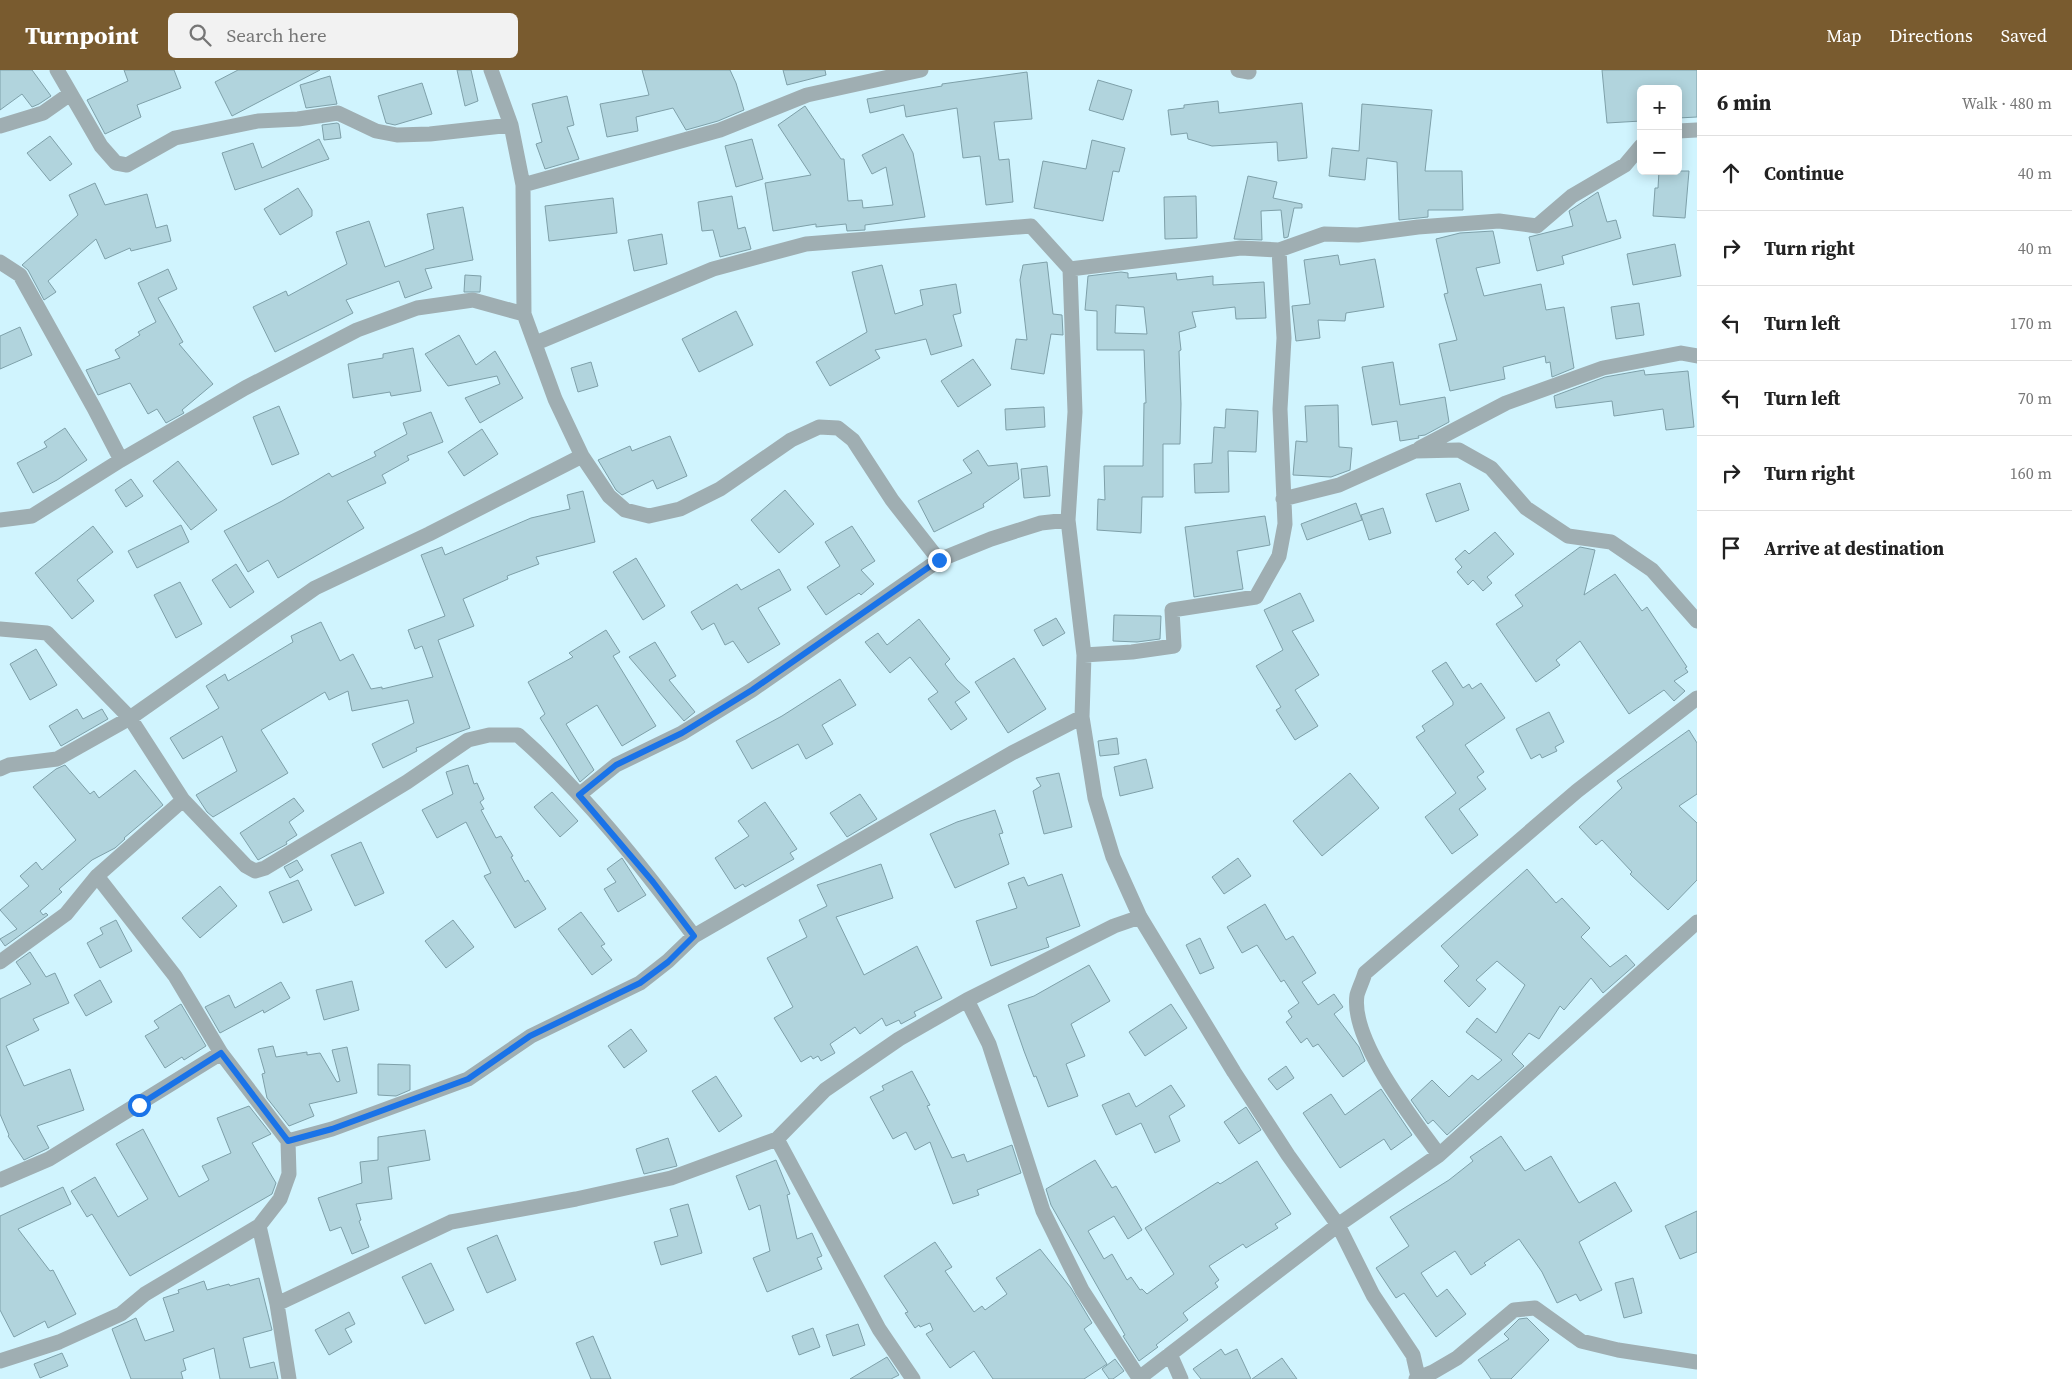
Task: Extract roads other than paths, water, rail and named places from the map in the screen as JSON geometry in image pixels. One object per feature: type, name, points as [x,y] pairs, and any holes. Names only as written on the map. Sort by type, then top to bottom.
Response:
[{"type":"street","points":[[57,70],[101,146],[116,163],[127,165],[175,138],[258,121],[298,119],[338,113],[376,131],[397,135],[430,134],[511,124]]},
{"type":"street","points":[[491,70],[511,124],[523,186],[524,314],[555,399],[582,456],[609,496],[625,510],[649,516],[680,509],[720,489],[791,440],[819,427],[838,428],[853,440],[892,500],[939,560]]},
{"type":"street","points":[[523,186],[720,130],[807,95],[921,70]]},
{"type":"street","points":[[0,126],[43,113],[70,94]]},
{"type":"street","points":[[1682,131],[1697,130]]},
{"type":"street","points":[[1070,269],[1241,248],[1279,250],[1324,234],[1358,235],[1418,227],[1499,221],[1537,226],[1572,196],[1625,165],[1637,151]]},
{"type":"street","points":[[536,343],[713,269],[806,244],[1031,226],[1070,269],[1075,412],[1068,520],[1084,655],[1082,717],[1095,798],[1114,857],[1140,917],[1239,1080],[1338,1225],[1373,1295],[1413,1355],[1417,1378],[1433,1372],[1457,1358],[1514,1310],[1535,1308],[1581,1341],[1618,1350],[1697,1362]]},
{"type":"street","points":[[1084,655],[1132,652],[1174,646],[1172,610],[1256,597],[1279,556],[1285,524],[1280,409],[1284,338],[1279,250]]},
{"type":"street","points":[[0,262],[20,275],[94,408],[120,460]]},
{"type":"street","points":[[0,520],[32,516],[120,460],[245,388],[357,330],[416,308],[473,300],[524,314]]},
{"type":"street","points":[[1283,499],[1339,486],[1415,451],[1506,403],[1603,368],[1682,353],[1697,356]]},
{"type":"street","points":[[1415,451],[1459,450],[1491,468],[1526,508],[1568,536],[1610,542],[1652,570],[1697,621]]},
{"type":"street","points":[[0,769],[8,765],[56,759],[130,718],[315,588],[429,534],[582,456]]},
{"type":"street","points":[[579,795],[616,765],[682,733],[752,690],[939,560],[991,539],[1042,523],[1068,520]]},
{"type":"street","points":[[0,629],[47,633],[130,718],[183,800],[246,866],[255,871],[265,868],[407,782],[468,740],[489,735],[518,735],[550,764],[579,795],[653,882],[694,936]]},
{"type":"street","points":[[1439,1155],[1388,1084],[1367,1042],[1360,1022],[1357,996],[1365,973],[1577,791],[1697,698]]},
{"type":"street","points":[[288,1141],[332,1129],[468,1079],[530,1036],[640,983],[668,962],[694,936],[1012,753],[1082,717]]},
{"type":"street","points":[[0,962],[66,914],[97,876],[183,800]]},
{"type":"street","points":[[0,1361],[59,1342],[121,1314],[145,1294],[259,1226],[280,1199],[289,1174],[288,1141],[221,1053],[175,976],[97,876]]},
{"type":"street","points":[[277,1304],[451,1222],[576,1199],[671,1178],[777,1139],[825,1090],[899,1039],[967,1000],[1114,926],[1140,917]]},
{"type":"street","points":[[967,1000],[989,1044],[1043,1211],[1082,1290],[1139,1379],[1338,1225],[1439,1155],[1697,922]]},
{"type":"street","points":[[0,1180],[49,1159],[221,1053]]},
{"type":"street","points":[[777,1139],[878,1329],[913,1379]]},
{"type":"street","points":[[259,1226],[277,1304],[289,1379]]},
{"type":"street","points":[[1170,1354],[1181,1379]]}]
